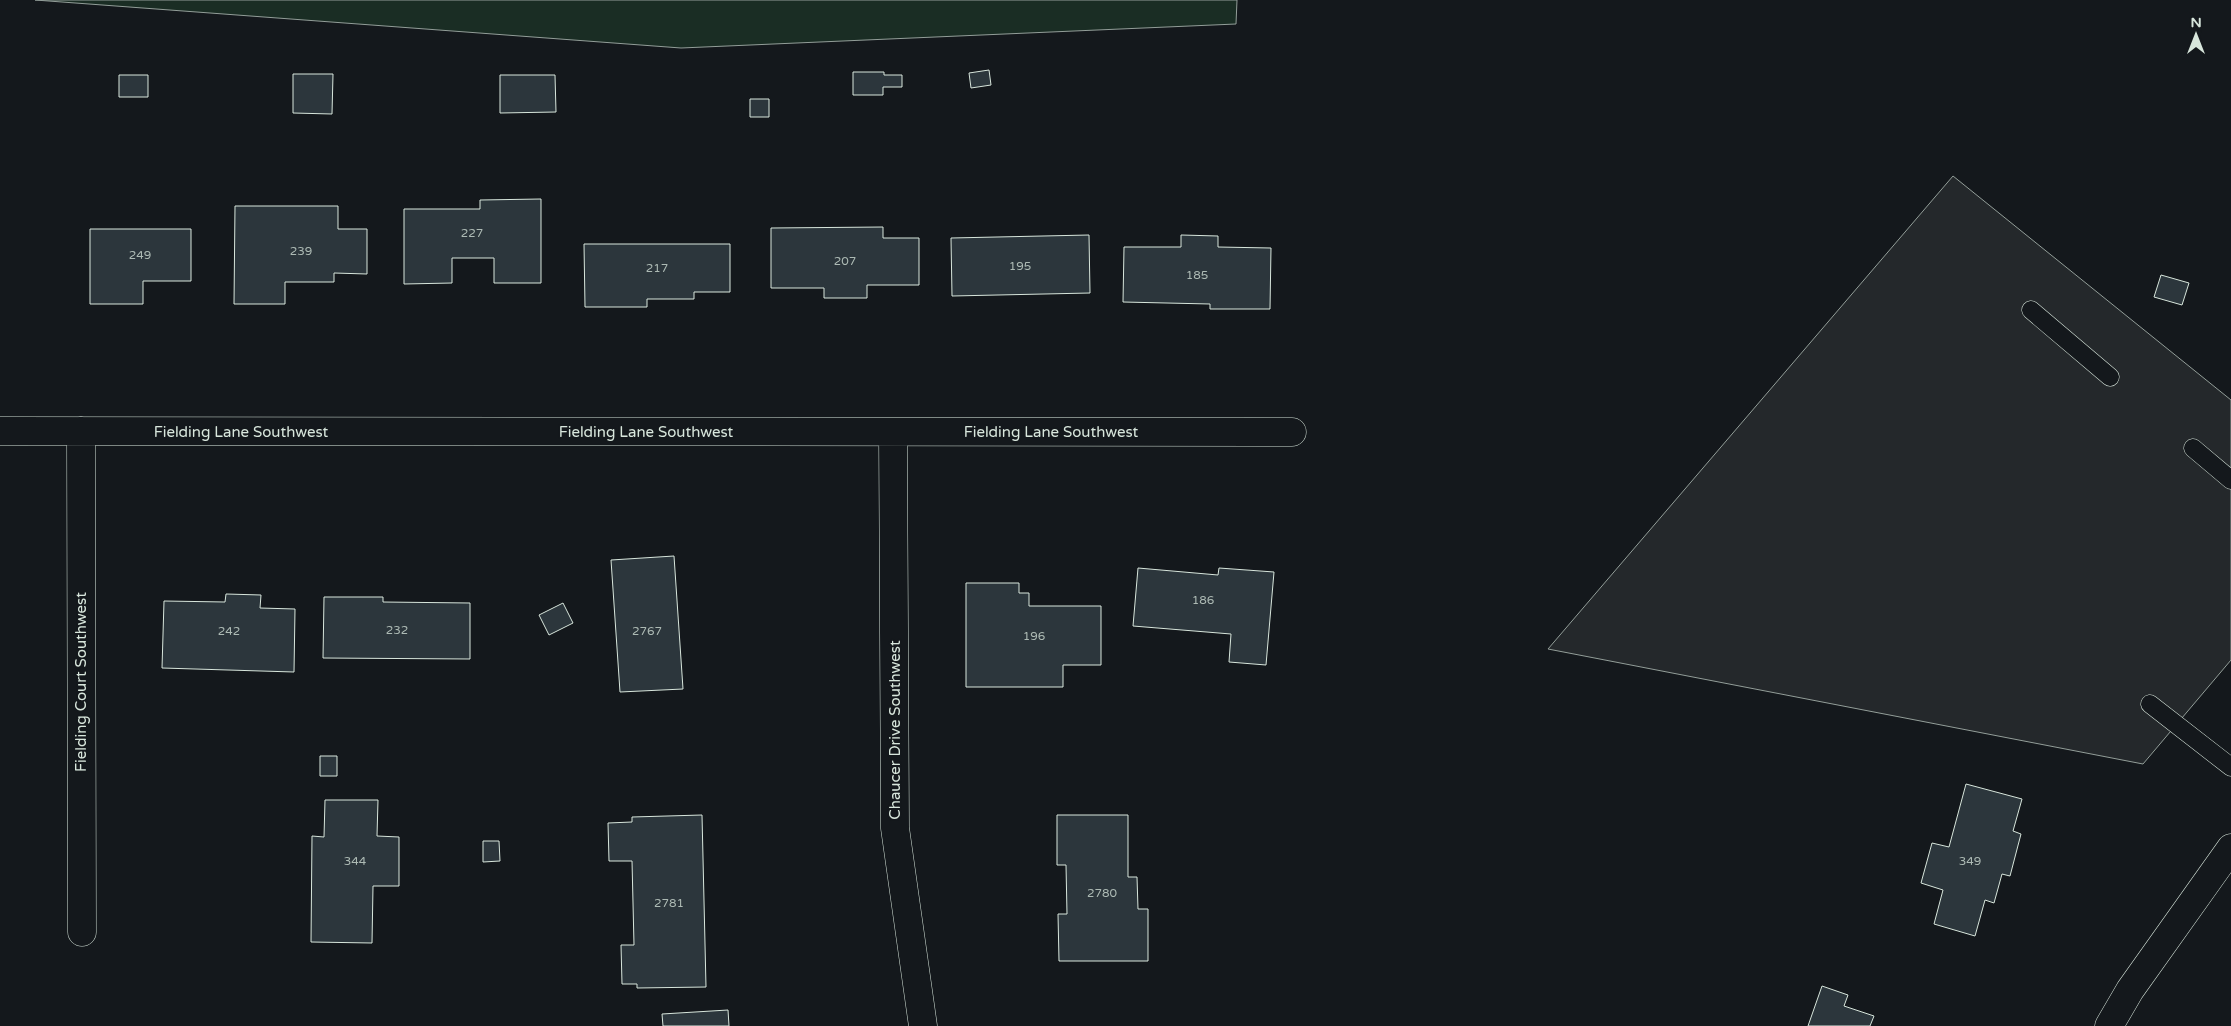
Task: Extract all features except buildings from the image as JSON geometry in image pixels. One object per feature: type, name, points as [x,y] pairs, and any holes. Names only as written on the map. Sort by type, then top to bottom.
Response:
[{"type":"street","name":"Fielding Lane Southwest","points":[[0,431],[1292,432]]},
{"type":"street","name":"Fielding Court Southwest","points":[[81,432],[82,932]]},
{"type":"street","name":"Chaucer Drive Southwest","points":[[893,432],[895,828],[923,1026]]},
{"type":"street","points":[[2109,1026],[2130,990],[2231,848]]},
{"type":"lane","points":[[2031,310],[2110,377]]},
{"type":"lane","points":[[2193,448],[2231,480]]},
{"type":"lane","points":[[2150,704],[2231,767]]},
{"type":"green space","points":[[35,0],[1237,0],[1236,24],[681,48]]},
{"type":"shaded area","points":[[1953,176],[2231,400],[2231,660],[2143,764],[1548,649]]}]
